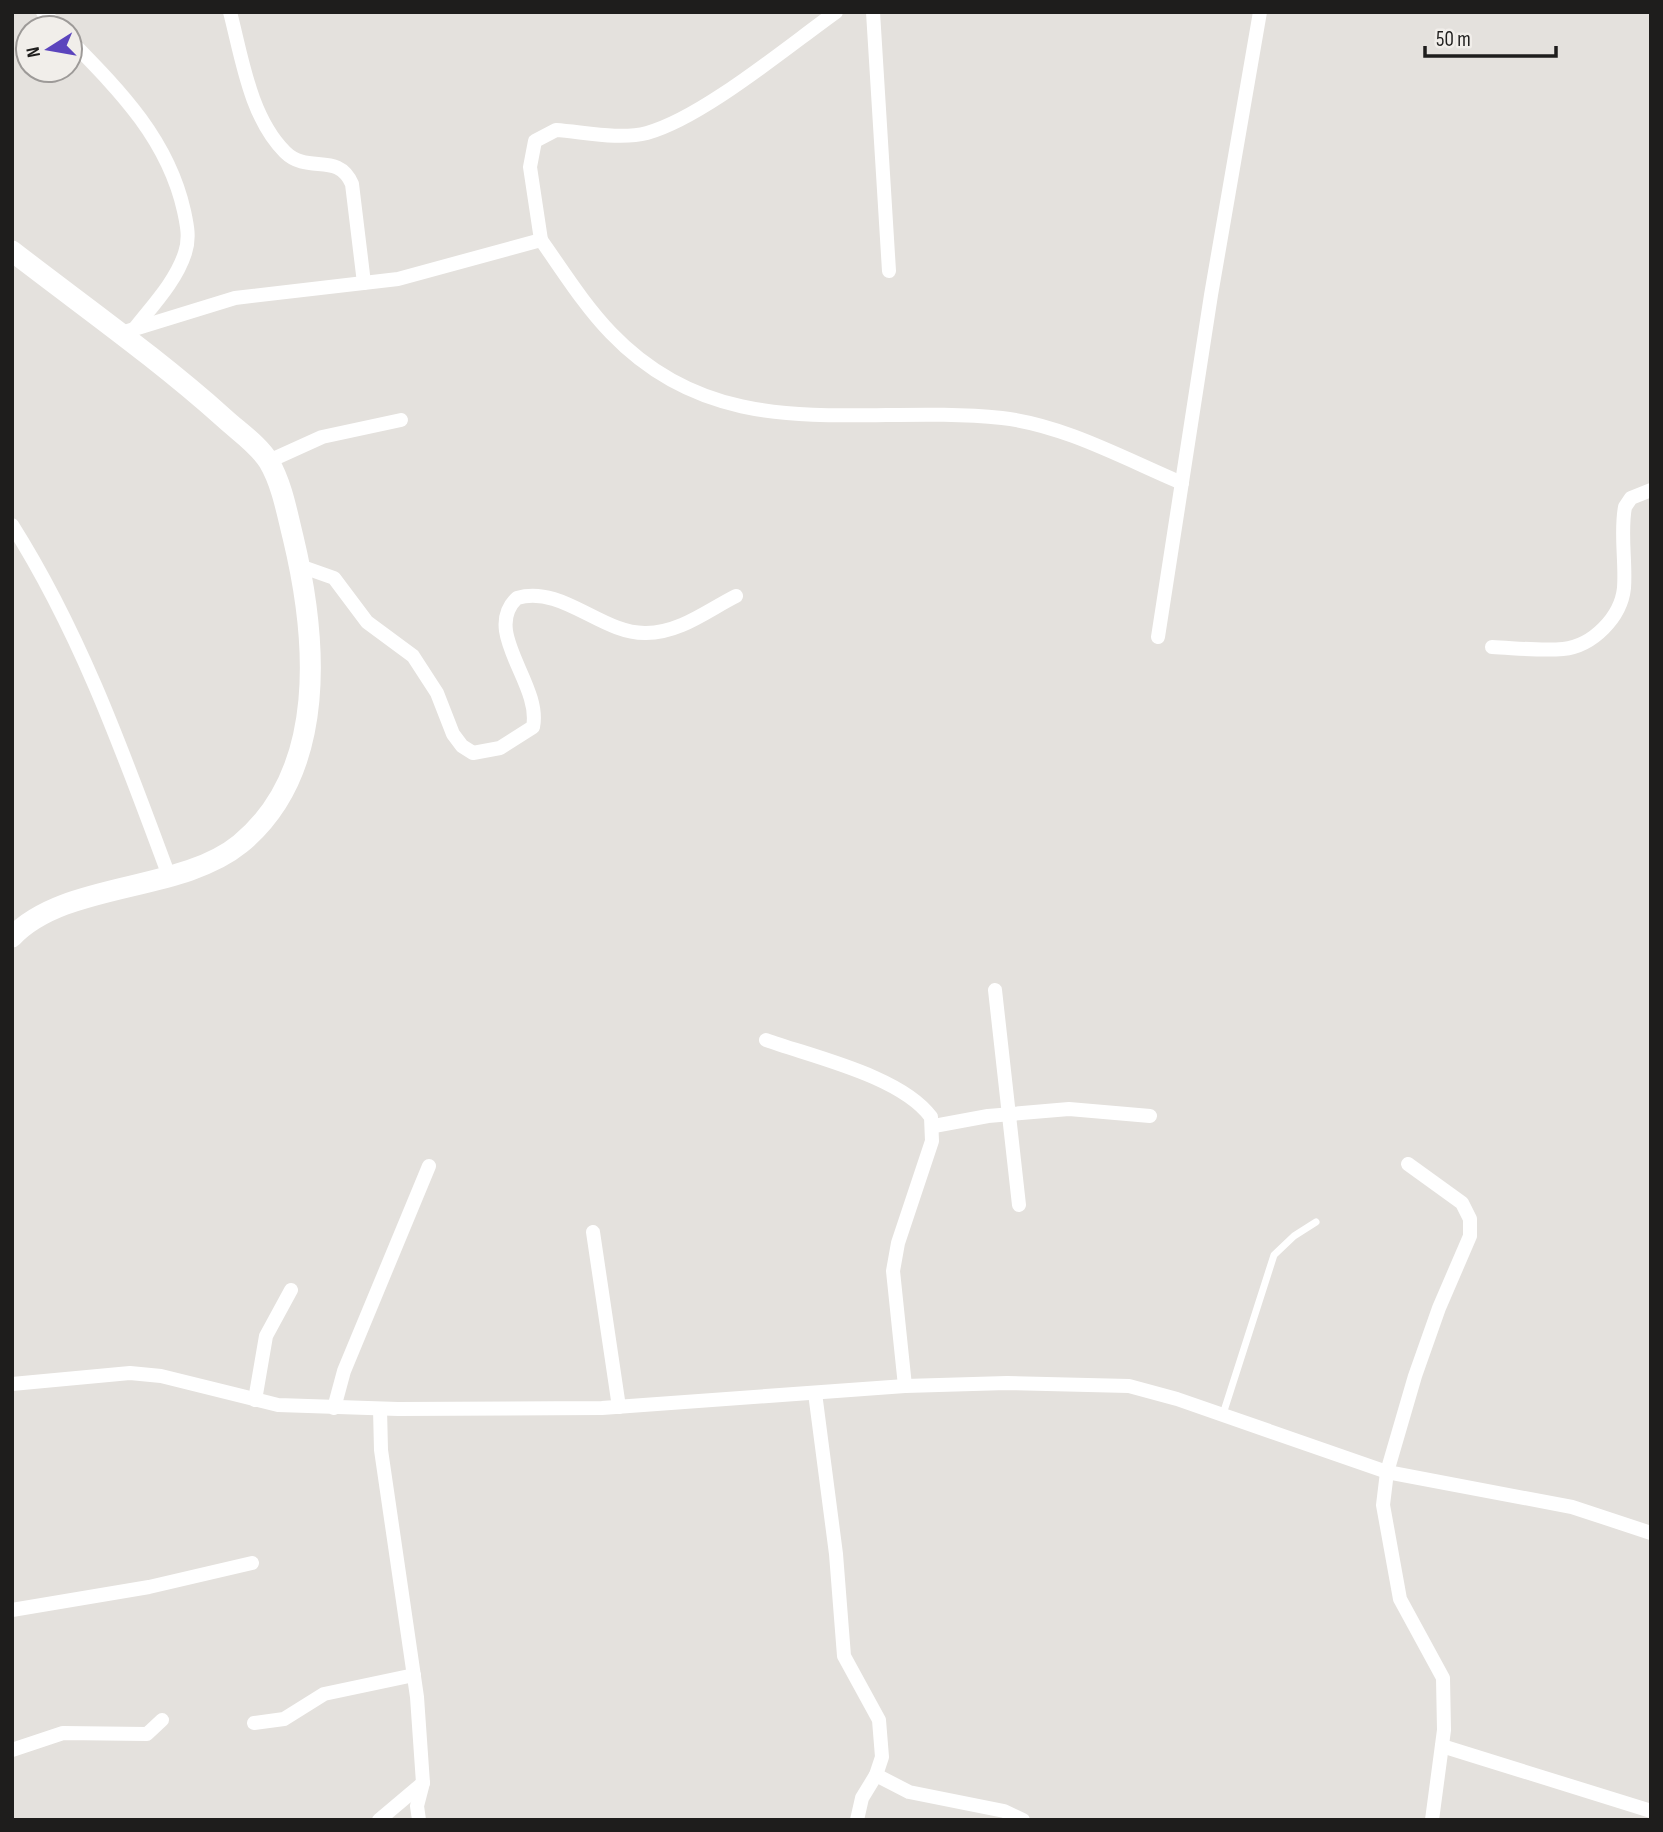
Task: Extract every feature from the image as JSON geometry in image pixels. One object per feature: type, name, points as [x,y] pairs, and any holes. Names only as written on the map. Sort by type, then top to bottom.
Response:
[{"type":"street","points":[[836,12],[700,108],[666,126],[637,135],[556,131],[535,141],[530,167],[541,240],[575,289],[626,348],[672,382],[720,403],[793,416],[942,414],[1005,418],[1048,428],[1182,483]]},
{"type":"street","points":[[873,12],[889,271]]},
{"type":"street","points":[[1157,637],[1260,12]]},
{"type":"street","points":[[228,13],[260,114],[284,151],[304,163],[338,166],[346,170],[356,208],[364,283]]},
{"type":"street","points":[[84,55],[142,118],[165,157],[181,198],[188,231],[186,251],[175,276],[127,331]]},
{"type":"street","points":[[127,331],[235,298],[398,279],[541,240]]},
{"type":"street","points":[[12,251],[127,331],[269,461],[280,487],[300,566],[312,672],[308,714],[296,761],[279,796],[256,830],[238,846],[207,863],[146,884],[95,896],[42,916],[12,937]]},
{"type":"street","points":[[269,461],[322,437],[401,420]]},
{"type":"street","points":[[1492,647],[1564,649],[1577,646],[1607,626],[1616,615],[1624,588],[1625,507],[1631,498],[1651,490]]},
{"type":"street","points":[[12,525],[31,555],[99,688],[169,876]]},
{"type":"street","points":[[300,566],[334,578],[367,622],[413,656],[437,693],[453,734],[462,746],[473,753],[500,748],[533,727],[534,707],[504,624],[509,606],[517,598],[545,596],[600,621],[647,633],[698,619],[736,596]]},
{"type":"street","points":[[995,990],[1006,1115],[1018,1205]]},
{"type":"street","points":[[766,1040],[888,1085],[925,1110],[934,1126],[922,1173],[898,1243],[893,1271],[905,1386]]},
{"type":"street","points":[[934,1126],[1006,1115],[1094,1109],[1150,1116]]},
{"type":"street","points":[[1408,1164],[1462,1203],[1470,1219],[1470,1236],[1427,1342],[1387,1472],[1383,1505],[1401,1599],[1443,1678],[1441,1746],[1432,1820]]},
{"type":"street","points":[[334,1408],[344,1371],[429,1166]]},
{"type":"street","points":[[593,1232],[619,1407]]},
{"type":"street","points":[[255,1399],[266,1336],[290,1290]]},
{"type":"street","points":[[12,1384],[130,1373],[160,1376],[278,1405],[380,1409],[619,1407],[905,1386],[1007,1383],[1129,1386],[1223,1415],[1387,1472],[1572,1507],[1651,1533]]},
{"type":"street","points":[[815,1393],[834,1541],[844,1656],[879,1720],[882,1757],[876,1775],[862,1798],[857,1820]]},
{"type":"street","points":[[380,1409],[380,1450],[414,1675],[424,1783],[417,1806],[419,1820]]},
{"type":"street","points":[[12,1610],[149,1587],[251,1563]]},
{"type":"street","points":[[254,1723],[284,1719],[324,1695],[414,1675]]},
{"type":"street","points":[[12,1750],[63,1733],[146,1734],[162,1720]]},
{"type":"street","points":[[1441,1746],[1651,1811]]},
{"type":"street","points":[[876,1775],[909,1792],[1004,1811],[1023,1820]]},
{"type":"street","points":[[379,1820],[424,1783]]},
{"type":"lane","points":[[1223,1415],[1274,1255],[1294,1236],[1316,1222]]}]
